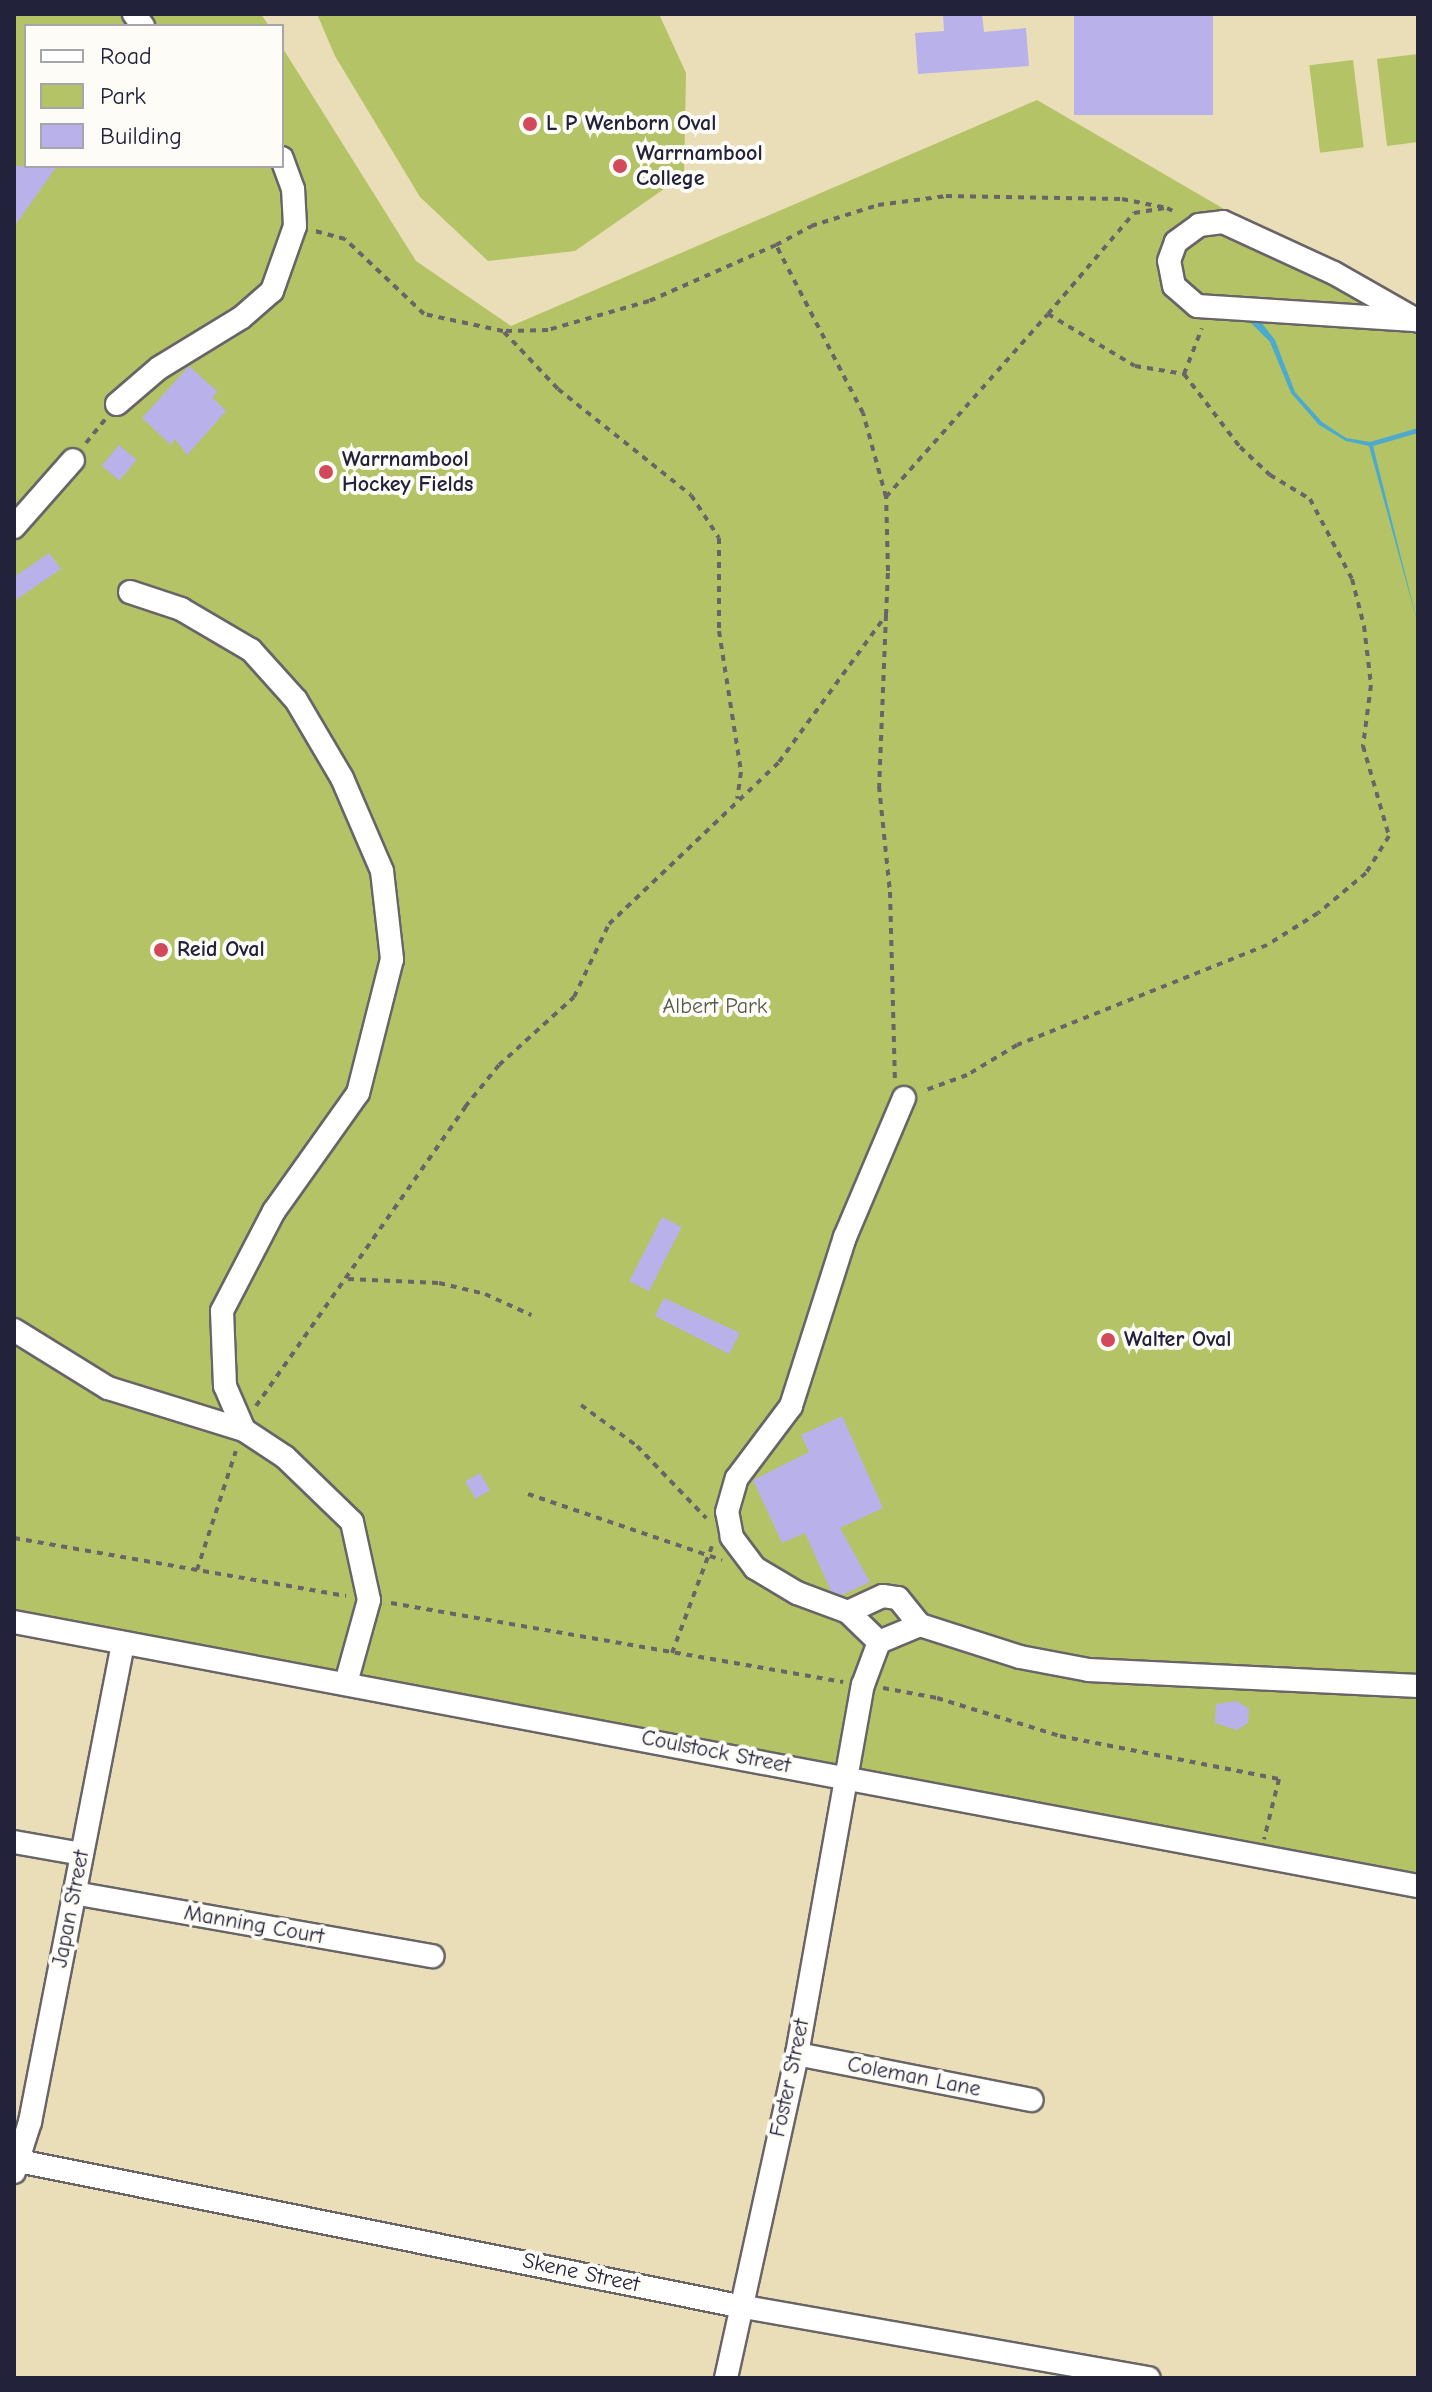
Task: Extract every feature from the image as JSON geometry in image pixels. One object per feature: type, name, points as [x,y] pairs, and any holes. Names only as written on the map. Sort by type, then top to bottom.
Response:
[{"type":"street","points":[[117,404],[159,368],[241,318],[272,291],[295,226],[293,189],[284,164]]},
{"type":"street","points":[[1223,222],[1334,273],[1416,321],[1197,306],[1174,286],[1169,261],[1176,242],[1199,225],[1223,222]]},
{"type":"street","points":[[14,527],[73,460]]},
{"type":"street","points":[[130,592],[181,609],[251,650],[296,700],[342,778],[382,871],[392,959],[358,1093],[274,1211],[222,1311],[225,1386],[244,1430]]},
{"type":"street","points":[[904,1098],[845,1237],[791,1406],[737,1478],[717,1516],[755,1568],[797,1593],[848,1612],[879,1642],[920,1625]]},
{"type":"street","points":[[14,1330],[108,1388],[244,1430],[285,1457],[352,1522],[369,1600],[346,1683]]},
{"type":"street","points":[[848,1612],[883,1596],[898,1598],[920,1625],[1020,1657],[1089,1670],[1418,1686]]},
{"type":"street","name":"Coulstock Street","points":[[14,1622],[1418,1886]]},
{"type":"street","name":"Foster Street","points":[[726,2378],[739,2306],[797,2054],[863,1685],[879,1642]]},
{"type":"street","name":"Japan Street","points":[[15,2164],[30,2122],[123,1643]]},
{"type":"street","points":[[14,1842],[82,1854]]},
{"type":"street","name":"Manning Court","points":[[74,1893],[433,1956]]},
{"type":"street","name":"Coleman Lane","points":[[797,2054],[1032,2100]]},
{"type":"street","name":"Skene Street","points":[[15,2164],[739,2306],[1149,2378]]},
{"type":"path","points":[[295,226],[345,239],[424,314],[503,331],[548,330],[649,301],[776,245],[811,226],[878,205],[946,196],[1122,199],[1167,208],[1199,225]]},
{"type":"path","points":[[886,497],[1134,213],[1167,208]]},
{"type":"path","points":[[776,245],[863,413],[886,497],[886,615],[879,786],[890,892],[893,1077],[904,1098],[967,1075],[1017,1045],[1267,945],[1318,913],[1366,873],[1389,836],[1363,746],[1371,685],[1364,626],[1347,568],[1310,499],[1270,475],[1240,447],[1184,374],[1135,366],[1048,314]]},
{"type":"path","points":[[1184,374],[1210,307]]},
{"type":"path","points":[[503,331],[558,389],[691,495],[719,538],[719,631],[741,772],[737,801]]},
{"type":"path","points":[[73,460],[117,404]]},
{"type":"path","points":[[197,1570],[244,1430],[465,1107],[499,1065],[574,997],[609,924],[779,762],[886,615]]},
{"type":"path","points":[[347,1279],[439,1283],[485,1294],[531,1315]]},
{"type":"path","points":[[581,1405],[637,1446],[717,1516],[708,1556],[672,1653]]},
{"type":"path","points":[[528,1494],[708,1556],[755,1568]]},
{"type":"path","points":[[14,1538],[937,1698],[1060,1736],[1279,1779],[1260,1856]]},
{"type":"green space","name":"Albert Park","points":[[14,14],[261,14],[268,24],[24,24],[24,168],[284,168],[284,50],[416,261],[511,326],[1037,100],[1418,322],[1418,1875],[14,1610]]},
{"type":"green space","name":"L P Wenborn Oval","points":[[317,14],[659,14],[686,73],[684,175],[575,251],[488,261],[420,197],[335,56]]},
{"type":"green space","points":[[1418,54],[1418,142],[1387,146],[1377,59]]},
{"type":"green space","points":[[1353,60],[1364,147],[1320,153],[1309,65]]},
{"type":"water","points":[[1238,310],[1261,322],[1275,340],[1295,392],[1322,422],[1346,438],[1370,442],[1418,428],[1418,433],[1373,446],[1418,625],[1369,446],[1346,441],[1319,425],[1291,393],[1270,342]]},
{"type":"building","points":[[943,14],[982,14],[984,32],[1026,28],[1029,66],[918,74],[915,33],[944,31]]},
{"type":"building","points":[[1074,14],[1213,14],[1213,115],[1074,115]]},
{"type":"building","points":[[14,166],[56,168],[14,227]]},
{"type":"building","points":[[189,366],[218,392],[212,397],[226,411],[187,455],[175,439],[171,445],[142,418]]},
{"type":"building","points":[[119,445],[137,460],[119,480],[102,466]]},
{"type":"building","points":[[49,553],[61,569],[14,601],[14,577]]},
{"type":"building","points":[[662,1217],[682,1227],[649,1291],[629,1281]]},
{"type":"building","points":[[664,1298],[740,1333],[729,1354],[655,1316]]},
{"type":"building","points":[[842,1416],[883,1508],[840,1528],[870,1582],[842,1595],[831,1591],[805,1533],[782,1543],[753,1480],[809,1452],[801,1435]]},
{"type":"building","points":[[480,1473],[490,1490],[475,1499],[465,1482]]},
{"type":"building","points":[[1237,1701],[1249,1709],[1248,1723],[1237,1730],[1215,1723],[1216,1704]]},
{"type":"place","name":"L P Wenborn Oval","points":[[530,124]]},
{"type":"place","name":"Warrnambool College","points":[[620,166]]},
{"type":"place","name":"Warrnambool Hockey Fields","points":[[326,472]]},
{"type":"place","name":"Reid Oval","points":[[161,950]]},
{"type":"place","name":"Walter Oval","points":[[1108,1340]]}]
